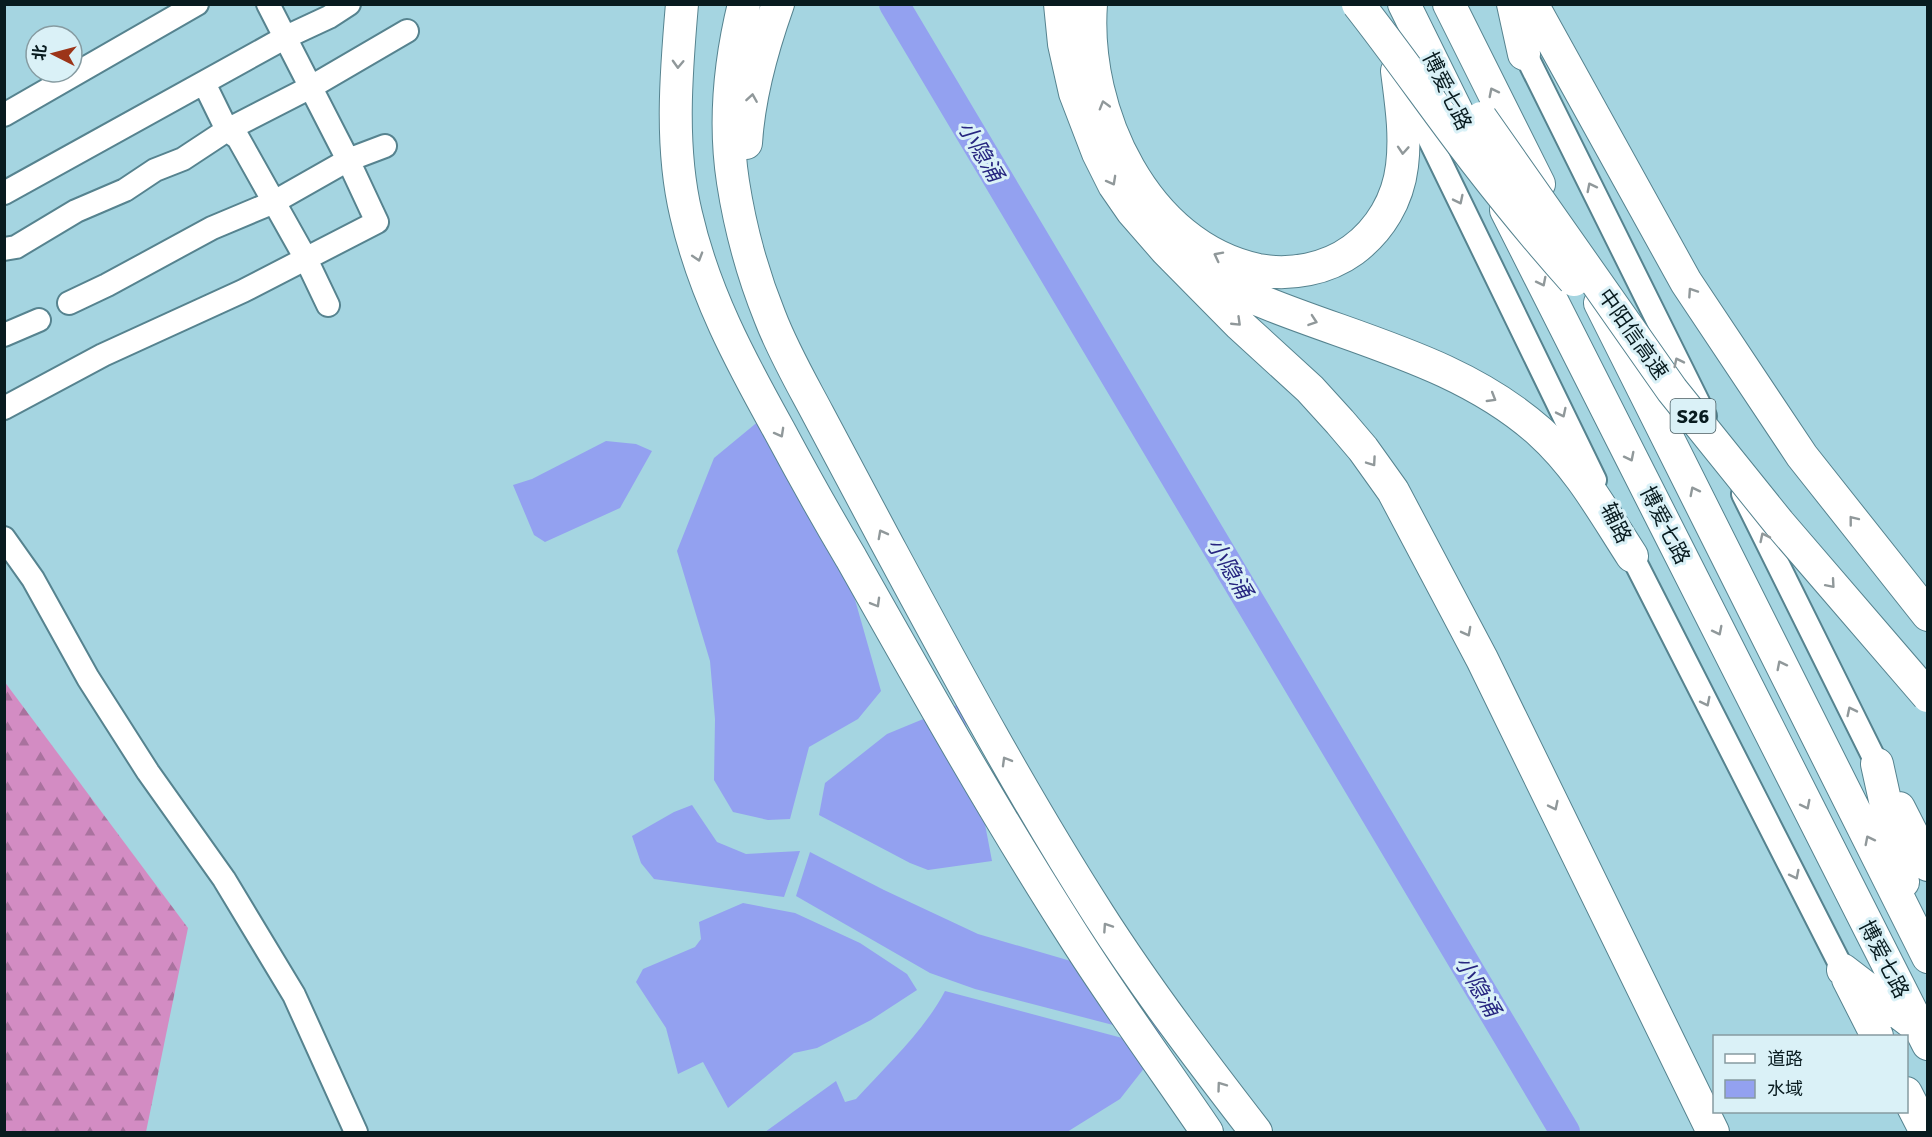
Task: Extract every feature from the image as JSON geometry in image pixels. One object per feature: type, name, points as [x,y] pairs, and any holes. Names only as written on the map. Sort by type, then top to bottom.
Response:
[{"type":"highway","points":[[744,4],[736,37],[730,91],[733,182],[746,240],[770,318],[789,359],[984,722],[1100,916],[1142,979],[1256,1132]]},
{"type":"highway","points":[[746,240],[747,139],[753,91],[764,42],[778,4]]},
{"type":"highway","points":[[1059,4],[1070,68],[1083,118],[1114,185],[1132,211],[1166,250],[1240,325],[1310,389],[1363,449],[1393,491],[1482,659],[1713,1132]]},
{"type":"highway","points":[[1070,4],[1070,68]]},
{"type":"highway","points":[[1091,4],[1091,45],[1096,78],[1117,144],[1134,175],[1150,200],[1179,231],[1220,258],[1242,266],[1283,272],[1317,268],[1342,258],[1363,242],[1383,220],[1395,197],[1402,167],[1404,135],[1397,71]]},
{"type":"highway","points":[[1358,4],[1518,215],[1672,390]]},
{"type":"highway","name":"博爱七路","points":[[1404,4],[1923,1036]]},
{"type":"highway","name":"中阳信高速","points":[[1415,4],[1481,118],[1672,390],[1779,523],[1928,696]]},
{"type":"highway","name":"博爱七路","points":[[1449,4],[1928,957]]},
{"type":"highway","points":[[1513,4],[1524,54]]},
{"type":"highway","points":[[1532,4],[1692,292],[1803,456],[1928,615]]},
{"type":"highway","points":[[1548,4],[1579,89]]},
{"type":"highway","points":[[682,5],[678,58],[677,160],[685,212],[698,260],[730,341],[954,739],[1028,862],[1111,993],[1207,1132]]},
{"type":"highway","points":[[1166,250],[1194,270],[1234,290],[1423,362],[1455,376],[1499,402],[1540,432],[1575,469],[1632,556]]},
{"type":"highway","points":[[1876,764],[1914,929]]},
{"type":"highway","points":[[1876,764],[1928,865]]},
{"type":"highway","points":[[1843,970],[1923,1036]]},
{"type":"highway","points":[[1843,970],[1876,1035]]},
{"type":"highway","points":[[1908,1098],[1926,1132]]},
{"type":"street","points":[[4,115],[197,4]]},
{"type":"street","points":[[4,408],[103,355],[243,291],[377,222],[268,4]]},
{"type":"street","points":[[4,193],[349,4]]},
{"type":"street","name":"辅路","points":[[1363,4],[1632,556],[1843,970]]},
{"type":"street","points":[[1501,4],[1876,764]]},
{"type":"street","points":[[4,249],[16,247],[76,211],[125,190],[155,170],[183,159],[227,130],[311,87],[406,31]]},
{"type":"street","points":[[204,83],[227,130],[238,138],[306,259],[328,304]]},
{"type":"street","points":[[69,303],[212,228],[274,202],[348,160],[385,146]]},
{"type":"street","points":[[4,335],[39,320]]},
{"type":"street","points":[[4,538],[33,579],[87,678],[148,772],[224,879],[294,995],[356,1132]]},
{"type":"green space","points":[[4,681],[188,928],[146,1132],[5,1132]]},
{"type":"water","points":[[760,420],[838,540],[881,691],[858,719],[809,747],[790,819],[768,820],[733,812],[714,780],[715,719],[710,661],[677,551],[714,458]]},
{"type":"water","points":[[606,441],[636,444],[652,451],[620,508],[545,542],[534,535],[513,485],[532,479]]},
{"type":"water","points":[[962,703],[992,861],[928,870],[910,863],[819,815],[825,783],[887,734]]},
{"type":"water","points":[[692,805],[717,842],[746,854],[800,851],[784,897],[654,879],[641,863],[632,836],[674,812]]},
{"type":"water","points":[[810,852],[978,934],[1163,988],[1178,1001],[1159,1037],[975,989],[930,973],[796,896]]},
{"type":"water","points":[[743,903],[795,913],[860,943],[907,974],[917,990],[871,1020],[817,1048],[794,1053],[728,1108],[703,1062],[678,1074],[666,1028],[636,982],[643,969],[695,947],[701,939],[699,922]]},
{"type":"water","points":[[945,991],[1160,1048],[1120,1099],[1067,1132],[765,1132],[836,1081],[845,1102],[856,1099],[916,1034]]},
{"type":"waterway","name":"小隐涌","points":[[894,4],[1565,1132]]}]
